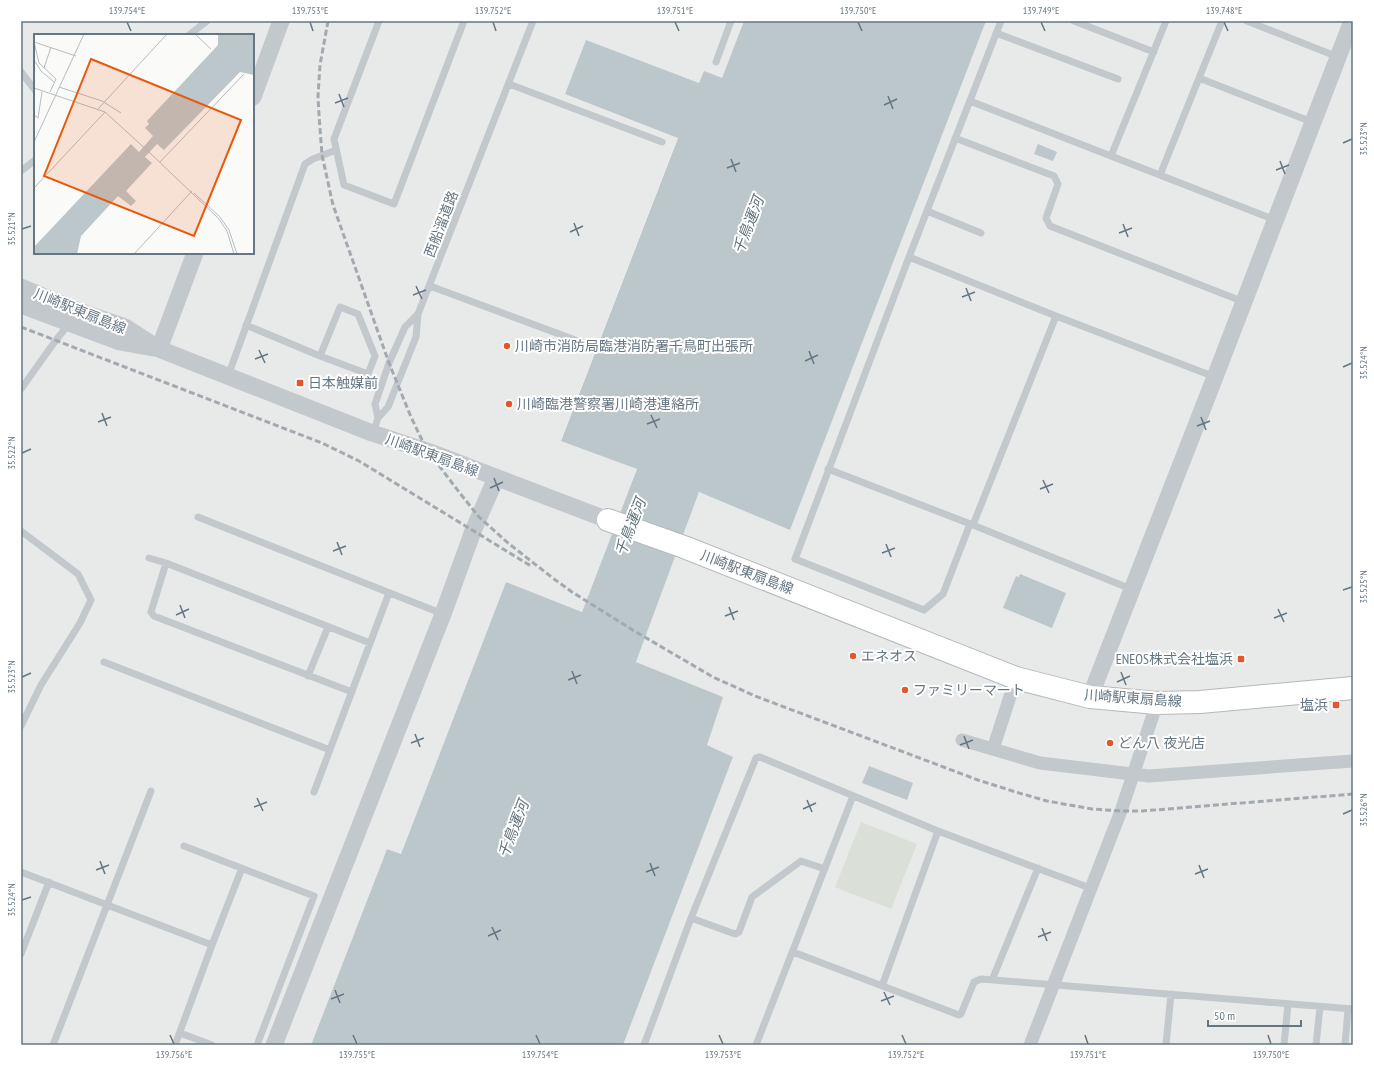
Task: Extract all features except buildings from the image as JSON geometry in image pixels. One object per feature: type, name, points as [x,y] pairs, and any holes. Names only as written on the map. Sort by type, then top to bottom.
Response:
[{"type":"highway","name":"川崎駅東扇島線","points":[[608,520],[684,547],[1016,678],[1090,697],[1157,703],[1200,702],[1353,688]]},
{"type":"street","points":[[254,94],[281,21]]},
{"type":"street","points":[[1090,697],[1352,21]]},
{"type":"street","points":[[159,348],[195,254]]},
{"type":"street","name":"川崎駅東扇島線","points":[[21,287],[74,318]]},
{"type":"street","name":"川崎駅東扇島線","points":[[21,305],[74,318],[126,327],[159,348],[228,376],[375,426],[430,452],[608,520]]},
{"type":"street","points":[[274,1045],[443,614],[473,531],[496,478]]},
{"type":"street","points":[[993,749],[1016,678]]},
{"type":"street","points":[[1030,1045],[1134,774],[1157,703]]},
{"type":"street","points":[[962,740],[1040,763],[1149,776],[1353,760]]},
{"type":"lane","points":[[379,21],[334,139],[344,185],[394,204],[464,21]]},
{"type":"lane","name":"西船溜道路","points":[[375,426],[388,408],[416,337],[418,314],[533,21]]},
{"type":"lane","points":[[1001,21],[909,257],[795,558],[924,610],[943,594],[1056,316]]},
{"type":"lane","points":[[1074,21],[1154,52]]},
{"type":"lane","points":[[1111,156],[1166,21]]},
{"type":"lane","points":[[1160,175],[1222,21]]},
{"type":"lane","points":[[1247,21],[1338,57]]},
{"type":"lane","points":[[191,34],[202,22]]},
{"type":"lane","points":[[716,62],[729,22]]},
{"type":"lane","points":[[996,34],[1118,79]]},
{"type":"lane","points":[[21,72],[34,89]]},
{"type":"lane","points":[[1199,78],[1312,122]]},
{"type":"lane","points":[[509,84],[662,142]]},
{"type":"lane","points":[[970,101],[1275,220]]},
{"type":"lane","points":[[955,138],[1054,176],[1058,184],[1046,218],[1050,226],[1244,302]]},
{"type":"lane","points":[[228,376],[305,164],[313,159],[336,150]]},
{"type":"lane","points":[[21,171],[34,161]]},
{"type":"lane","points":[[927,211],[981,233]]},
{"type":"lane","points":[[909,257],[1056,316],[1215,377]]},
{"type":"lane","points":[[430,286],[586,344]]},
{"type":"lane","points":[[246,325],[320,356],[368,374],[375,356],[358,314],[340,308],[320,356]]},
{"type":"lane","points":[[375,426],[375,404],[389,363],[405,327],[418,314]]},
{"type":"lane","points":[[21,389],[56,340],[74,318]]},
{"type":"lane","points":[[828,469],[972,524],[1132,589]]},
{"type":"lane","points":[[198,517],[443,614]]},
{"type":"lane","points":[[21,531],[78,574],[92,600],[80,623],[41,685],[21,726]]},
{"type":"lane","points":[[149,558],[166,563],[370,643]]},
{"type":"lane","points":[[166,563],[151,612],[154,616],[352,692]]},
{"type":"lane","points":[[314,792],[389,592]]},
{"type":"lane","points":[[308,676],[328,627]]},
{"type":"lane","points":[[104,662],[330,750]]},
{"type":"lane","points":[[644,1045],[691,918],[756,758],[760,757],[938,831],[1090,888]]},
{"type":"lane","points":[[53,1045],[151,791]]},
{"type":"lane","points":[[756,1045],[853,796]]},
{"type":"lane","points":[[882,986],[938,831]]},
{"type":"lane","points":[[184,846],[314,896],[257,1045]]},
{"type":"lane","points":[[691,918],[735,934],[738,932],[752,897],[788,870],[801,861],[825,869]]},
{"type":"lane","points":[[175,1045],[242,868]]},
{"type":"lane","points":[[992,980],[1038,868]]},
{"type":"lane","points":[[21,872],[212,945]]},
{"type":"lane","points":[[21,954],[49,882]]},
{"type":"lane","points":[[793,952],[959,1015],[961,1014],[974,982],[982,979],[1351,1009],[1345,1045]]},
{"type":"lane","points":[[1166,1045],[1171,994]]},
{"type":"lane","points":[[1284,1045],[1288,1004]]},
{"type":"lane","points":[[1316,1045],[1320,1007]]},
{"type":"lane","points":[[180,1033],[212,1045]]},
{"type":"shaded area","points":[[21,21],[744,21],[722,78],[699,83],[586,41],[565,94],[678,137],[561,440],[637,469],[582,612],[506,582],[401,854],[387,849],[311,1045],[21,1045]]},
{"type":"shaded area","points":[[986,21],[1353,21],[1353,1045],[623,1045],[733,757],[707,745],[722,697],[636,662],[699,492],[790,529]]},
{"type":"shaded area","points":[[861,822],[917,844],[891,909],[835,887]]},
{"type":"water","name":"千鳥運河","points":[[744,21],[986,21],[790,530],[699,492],[636,662],[723,697],[707,745],[733,757],[623,1045],[311,1045],[387,849],[401,854],[506,582],[582,612],[637,469],[561,441],[678,138],[565,94],[586,40],[699,83],[704,71],[722,78]]},
{"type":"water","points":[[1038,144],[1057,152],[1053,161],[1034,154]]},
{"type":"water","points":[[1020,574],[1066,593],[1052,628],[1003,608],[1016,576],[1019,577]]},
{"type":"water","points":[[869,766],[913,783],[907,800],[862,783]]},
{"type":"railway","points":[[328,21],[320,65],[318,96],[322,155],[333,205],[389,363],[422,440],[459,492],[479,517],[508,543],[554,579],[636,632],[713,677],[755,696],[978,780],[1047,801],[1092,809],[1142,811],[1353,794]]},
{"type":"railway","points":[[21,327],[322,443],[359,461],[531,566]]},
{"type":"place","name":"川崎市消防局臨港消防署千鳥町出張所","points":[[507,346]]},
{"type":"place","name":"日本触媒前","points":[[300,383]]},
{"type":"place","name":"川崎臨港警察署川崎港連絡所","points":[[509,404]]},
{"type":"place","name":"エネオス","points":[[853,656]]},
{"type":"place","name":"ENEOS株式会社塩浜","points":[[1241,659]]},
{"type":"place","name":"ファミリーマート","points":[[905,690]]},
{"type":"place","name":"塩浜","points":[[1336,705]]},
{"type":"place","name":"どん八 夜光店","points":[[1110,743]]}]
